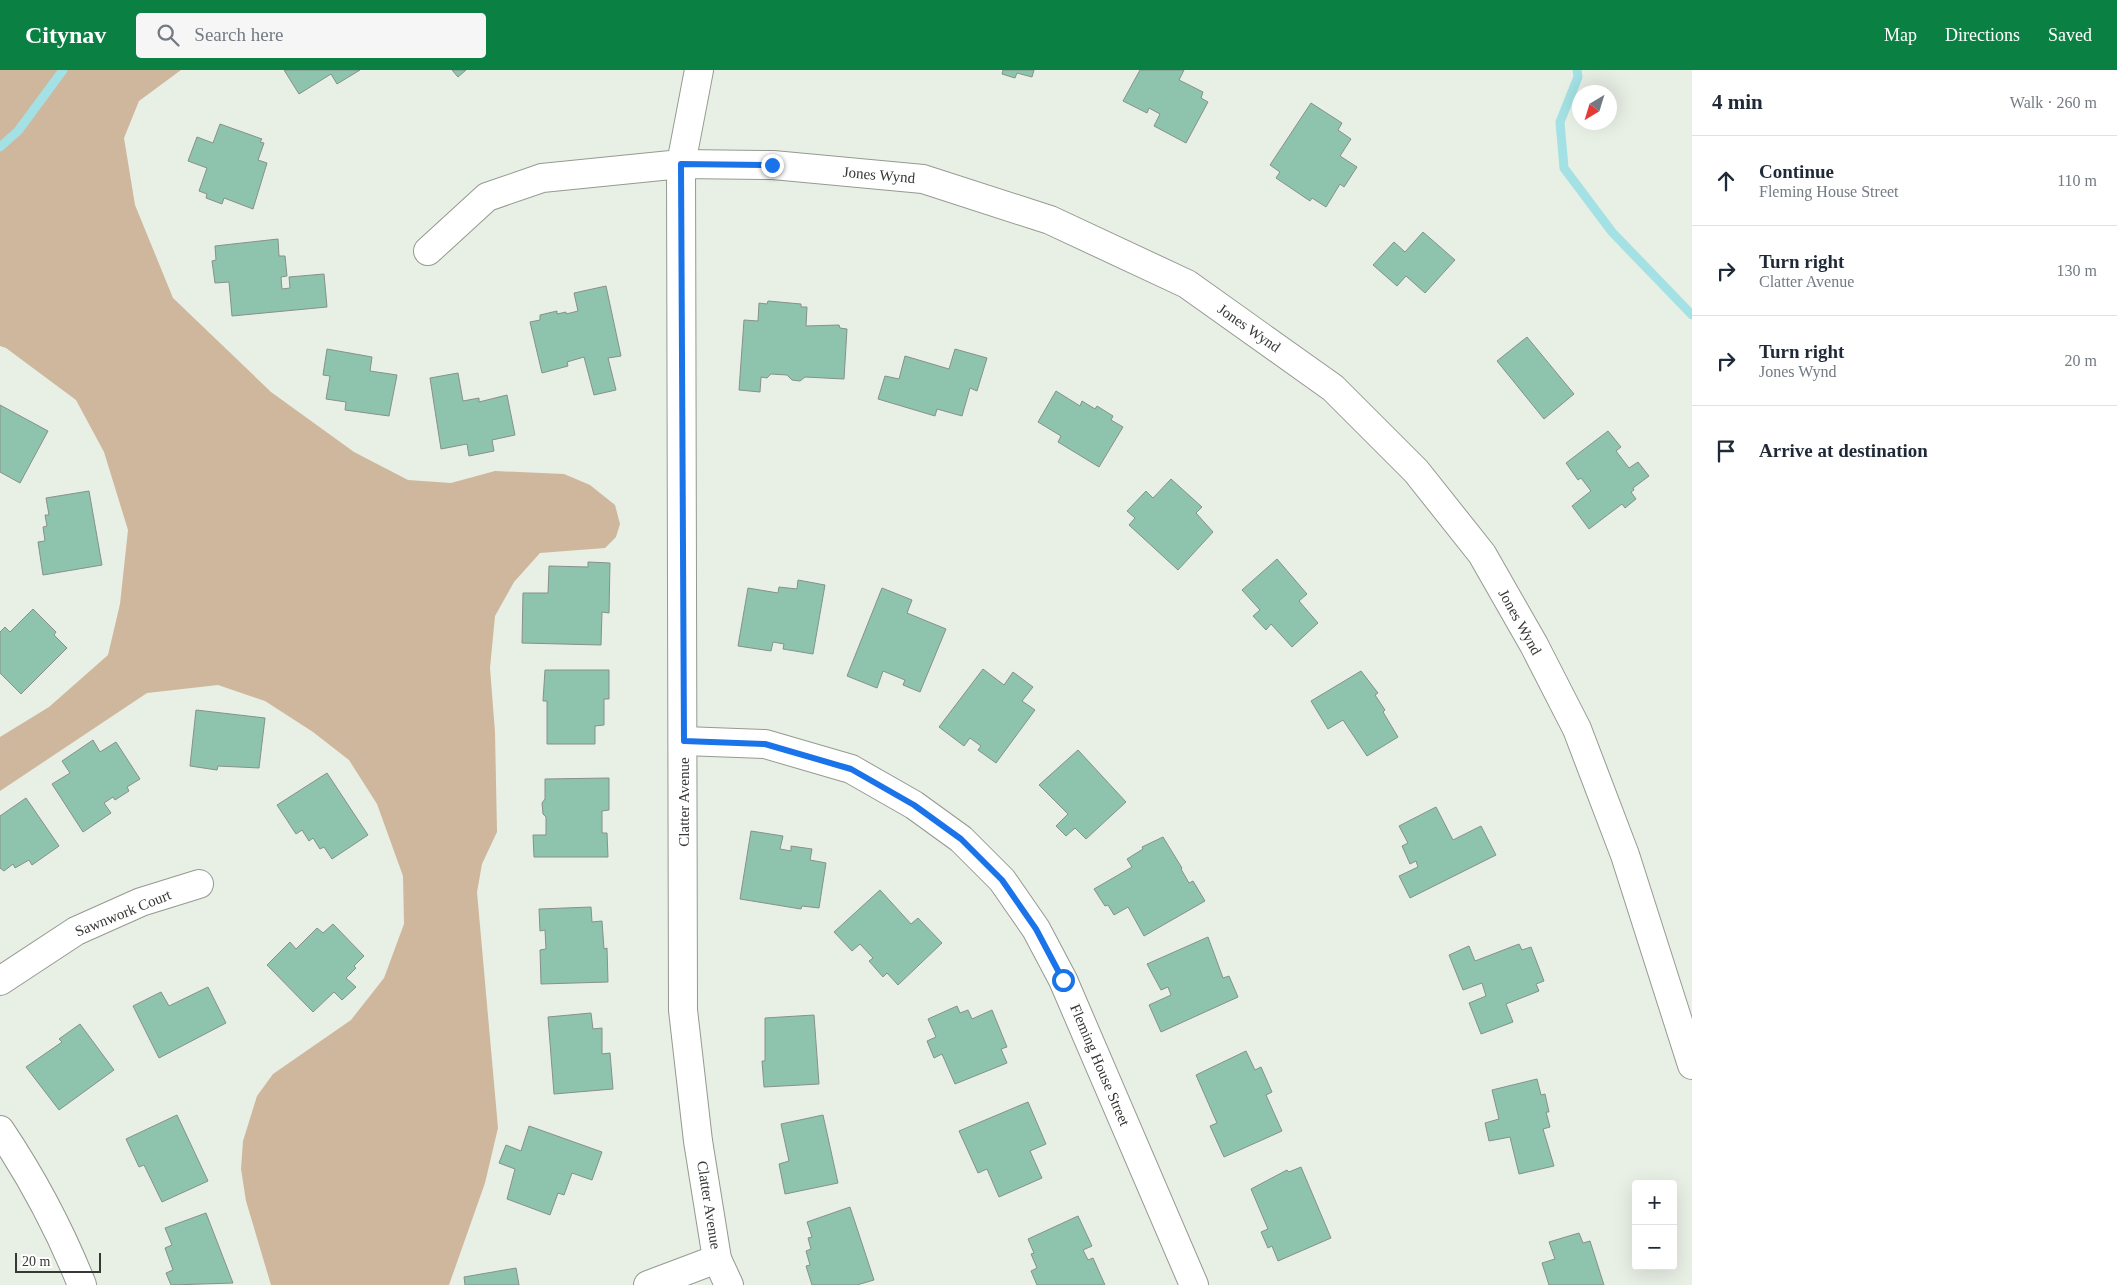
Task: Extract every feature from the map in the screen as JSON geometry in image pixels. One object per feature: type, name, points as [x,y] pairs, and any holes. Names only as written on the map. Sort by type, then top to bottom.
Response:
[{"type":"street","name":"Clatter Avenue","points":[[699,70],[681,164],[684,741],[683,1010],[698,1141],[718,1259],[729,1285]]},
{"type":"street","name":"Jones Wynd","points":[[428,251],[487,197],[542,178],[681,164],[772,165],[923,179],[1050,220],[1188,284],[1333,388],[1416,471],[1482,554],[1534,645],[1577,729],[1625,855],[1692,1065]]},
{"type":"street","name":"Fleming House Street","points":[[684,741],[765,744],[851,769],[914,805],[961,839],[1002,880],[1036,929],[1063,980],[1194,1285]]},
{"type":"street","name":"Sawnwork Court","points":[[0,981],[76,931],[141,902],[199,884]]},
{"type":"street","points":[[0,1130],[34,1182],[62,1237],[82,1285]]},
{"type":"street","points":[[648,1285],[718,1259]]},
{"type":"shaded area","points":[[0,70],[181,70],[139,101],[124,138],[135,205],[173,298],[271,392],[354,452],[408,480],[451,483],[495,471],[564,474],[590,485],[615,505],[620,524],[616,537],[605,548],[540,553],[514,582],[495,616],[490,668],[495,732],[497,832],[482,864],[477,892],[498,1128],[485,1183],[449,1285],[271,1285],[246,1201],[241,1169],[243,1141],[257,1096],[273,1074],[351,1020],[384,978],[404,924],[403,876],[377,804],[349,760],[313,732],[265,701],[218,685],[147,693],[0,791],[0,737],[49,707],[108,655],[120,604],[128,530],[104,452],[76,400],[6,348],[0,346]]},
{"type":"building","points":[[284,70],[360,70],[337,84],[331,74],[299,94]]},
{"type":"building","points":[[452,70],[466,70],[458,77]]},
{"type":"building","points":[[1003,70],[1034,70],[1032,77],[1017,73],[1015,78],[1002,74]]},
{"type":"building","points":[[1140,70],[1184,70],[1179,80],[1203,92],[1201,98],[1208,102],[1186,143],[1154,126],[1160,114],[1149,108],[1147,113],[1123,101]]},
{"type":"building","points":[[1311,103],[1342,123],[1338,130],[1351,139],[1340,156],[1357,167],[1344,187],[1340,184],[1326,207],[1312,198],[1310,201],[1276,178],[1280,172],[1270,165]]},
{"type":"building","points":[[220,124],[262,139],[260,142],[264,143],[258,160],[267,163],[253,209],[224,198],[222,204],[206,198],[207,194],[199,191],[207,168],[188,161],[197,137],[213,143]]},
{"type":"building","points":[[1423,232],[1455,260],[1425,293],[1406,276],[1397,286],[1373,265],[1394,242],[1405,252]]},
{"type":"building","points":[[278,239],[279,256],[285,256],[287,276],[281,277],[282,289],[290,288],[289,277],[324,274],[327,307],[232,316],[229,282],[215,283],[212,261],[216,260],[215,246]]},
{"type":"building","points":[[606,286],[621,356],[608,358],[616,390],[594,395],[584,357],[567,362],[568,366],[542,373],[530,322],[540,320],[540,315],[557,311],[557,314],[566,312],[566,314],[578,311],[574,293]]},
{"type":"building","points":[[768,301],[801,304],[801,307],[807,307],[806,326],[839,325],[840,328],[847,329],[844,379],[805,377],[800,381],[792,380],[787,375],[771,374],[767,378],[761,377],[760,392],[739,390],[744,320],[758,321],[759,303],[767,304]]},
{"type":"building","points":[[1527,337],[1574,394],[1544,419],[1497,361]]},
{"type":"building","points":[[327,349],[372,357],[370,371],[397,375],[389,416],[345,410],[346,402],[326,399],[330,376],[323,375]]},
{"type":"building","points":[[955,349],[987,358],[977,391],[970,388],[962,416],[937,409],[935,416],[878,399],[885,376],[899,379],[905,356],[949,369]]},
{"type":"building","points":[[458,373],[463,401],[479,398],[479,402],[507,395],[515,435],[492,440],[494,451],[469,456],[467,444],[441,449],[430,378]]},
{"type":"building","points":[[1056,391],[1080,406],[1082,401],[1095,409],[1097,406],[1113,416],[1111,420],[1123,427],[1099,467],[1058,442],[1061,436],[1038,422]]},
{"type":"building","points":[[0,405],[48,431],[20,483],[0,472]]},
{"type":"building","points":[[1608,431],[1621,447],[1616,451],[1629,468],[1638,462],[1649,476],[1633,488],[1634,490],[1631,492],[1636,499],[1625,508],[1622,504],[1589,529],[1572,506],[1591,491],[1581,478],[1578,480],[1566,463]]},
{"type":"building","points":[[1171,479],[1202,507],[1196,513],[1213,532],[1178,570],[1129,525],[1135,518],[1127,511],[1146,491],[1153,498]]},
{"type":"building","points":[[89,491],[102,565],[43,575],[38,542],[45,541],[43,527],[47,526],[45,515],[49,515],[46,498]]},
{"type":"building","points":[[1277,559],[1307,594],[1299,601],[1318,623],[1292,647],[1271,624],[1266,630],[1253,616],[1260,610],[1242,590]]},
{"type":"building","points":[[588,562],[610,563],[609,613],[602,612],[601,645],[522,643],[523,593],[548,593],[549,566],[588,567]]},
{"type":"building","points":[[798,580],[825,585],[813,654],[783,649],[784,644],[773,642],[771,651],[738,646],[748,588],[778,593],[779,587],[797,589]]},
{"type":"building","points":[[882,588],[912,600],[907,613],[946,629],[920,692],[903,685],[905,680],[883,671],[877,688],[847,676]]},
{"type":"building","points":[[33,609],[56,632],[54,635],[67,648],[21,694],[0,673],[0,632],[5,627],[10,632]]},
{"type":"building","points":[[983,669],[1004,685],[1013,672],[1033,687],[1022,701],[1035,710],[996,763],[978,750],[981,746],[970,738],[964,746],[939,727]]},
{"type":"building","points":[[545,670],[609,670],[609,699],[604,699],[604,725],[595,726],[595,744],[547,744],[547,701],[543,701]]},
{"type":"building","points":[[1361,671],[1378,693],[1375,695],[1385,710],[1383,712],[1398,737],[1367,756],[1343,720],[1328,729],[1311,701]]},
{"type":"building","points":[[196,710],[265,718],[259,768],[218,766],[217,770],[190,766]]},
{"type":"building","points":[[93,740],[100,752],[116,742],[140,779],[127,787],[129,791],[115,800],[113,797],[104,803],[111,813],[83,832],[52,784],[70,773],[62,761]]},
{"type":"building","points":[[1078,750],[1126,802],[1086,839],[1075,828],[1066,836],[1056,826],[1068,814],[1039,785]]},
{"type":"building","points":[[327,773],[368,835],[332,859],[324,847],[320,849],[313,838],[309,841],[302,830],[296,834],[277,805]]},
{"type":"building","points":[[609,778],[609,810],[602,811],[602,833],[607,833],[608,857],[534,857],[533,835],[546,835],[546,817],[543,814],[542,803],[545,799],[545,779]]},
{"type":"building","points":[[26,798],[59,846],[32,865],[29,860],[15,868],[13,864],[4,871],[0,868],[0,816]]},
{"type":"building","points":[[1436,807],[1453,840],[1481,826],[1496,855],[1410,898],[1399,876],[1418,867],[1416,861],[1410,864],[1402,846],[1408,843],[1399,826]]},
{"type":"building","points":[[751,831],[783,836],[780,849],[791,851],[791,846],[812,849],[810,860],[826,863],[819,908],[802,906],[801,909],[740,899]]},
{"type":"building","points":[[1163,837],[1189,883],[1193,881],[1205,901],[1144,936],[1128,907],[1114,915],[1108,905],[1105,906],[1094,889],[1132,867],[1127,859],[1143,849],[1142,847]]},
{"type":"building","points":[[880,890],[911,924],[918,918],[942,943],[898,985],[887,973],[883,977],[869,961],[873,958],[860,944],[852,951],[834,932]]},
{"type":"building","points":[[591,907],[592,922],[602,921],[604,949],[607,948],[608,982],[541,984],[540,950],[546,949],[545,930],[540,931],[539,909]]},
{"type":"building","points":[[333,924],[364,956],[346,978],[356,987],[342,1000],[334,992],[313,1012],[267,965],[290,942],[296,949],[317,928],[323,933]]},
{"type":"building","points":[[1208,937],[1223,978],[1229,976],[1238,997],[1161,1032],[1149,1005],[1171,995],[1168,987],[1161,990],[1147,964]]},
{"type":"building","points":[[1519,944],[1522,950],[1531,947],[1544,981],[1536,984],[1539,991],[1506,1004],[1513,1022],[1481,1034],[1469,1003],[1486,996],[1482,983],[1463,990],[1449,955],[1469,946],[1475,961]]},
{"type":"building","points":[[208,987],[226,1023],[159,1058],[133,1006],[161,992],[169,1006]]},
{"type":"building","points":[[957,1006],[960,1013],[968,1010],[972,1019],[992,1010],[1007,1047],[1001,1049],[1007,1063],[955,1084],[942,1054],[934,1058],[927,1041],[936,1037],[928,1019]]},
{"type":"building","points":[[591,1013],[593,1029],[602,1028],[602,1054],[610,1053],[613,1089],[554,1094],[548,1017]]},
{"type":"building","points":[[814,1015],[819,1084],[764,1087],[762,1061],[765,1061],[765,1018]]},
{"type":"building","points":[[80,1024],[114,1070],[59,1110],[26,1067],[62,1042],[59,1039]]},
{"type":"building","points":[[1246,1051],[1255,1070],[1261,1067],[1272,1092],[1266,1095],[1282,1131],[1224,1157],[1210,1126],[1217,1123],[1196,1075]]},
{"type":"building","points":[[1537,1079],[1541,1095],[1545,1094],[1549,1112],[1546,1112],[1550,1127],[1543,1129],[1554,1166],[1519,1174],[1510,1137],[1489,1141],[1485,1123],[1499,1119],[1492,1090]]},
{"type":"building","points":[[1028,1102],[1046,1144],[1030,1151],[1042,1178],[999,1197],[987,1169],[978,1173],[959,1131]]},
{"type":"building","points":[[177,1115],[208,1181],[162,1202],[144,1165],[139,1167],[126,1139]]},
{"type":"building","points":[[823,1115],[838,1183],[785,1194],[779,1164],[789,1161],[781,1124]]},
{"type":"building","points":[[529,1126],[602,1152],[592,1180],[572,1173],[564,1195],[558,1193],[550,1215],[507,1199],[515,1169],[499,1163],[506,1145],[521,1151]]},
{"type":"building","points":[[1301,1167],[1331,1238],[1278,1261],[1272,1246],[1268,1248],[1261,1232],[1268,1229],[1251,1189],[1287,1170],[1289,1172]]},
{"type":"building","points":[[850,1207],[874,1280],[857,1285],[812,1285],[806,1266],[810,1265],[806,1251],[811,1249],[808,1238],[812,1237],[807,1222]]},
{"type":"building","points":[[206,1213],[233,1283],[171,1285],[166,1273],[173,1270],[165,1248],[172,1245],[165,1228]]},
{"type":"building","points":[[1078,1216],[1092,1246],[1083,1250],[1088,1260],[1093,1258],[1105,1285],[1037,1285],[1031,1271],[1037,1268],[1031,1254],[1034,1253],[1028,1239]]},
{"type":"building","points":[[1579,1233],[1583,1243],[1590,1241],[1604,1285],[1549,1285],[1542,1263],[1555,1259],[1549,1242]]},
{"type":"building","points":[[516,1268],[519,1285],[465,1285],[464,1277]]},
{"type":"waterway","points":[[0,147],[18,131],[63,70]]},
{"type":"waterway","points":[[1577,70],[1578,77],[1560,122],[1564,168],[1612,232],[1692,315]]},
{"type":"route","points":[[772,165],[681,164],[684,741],[765,744],[851,769],[914,805],[961,839],[1002,880],[1036,929],[1063,980]]}]
